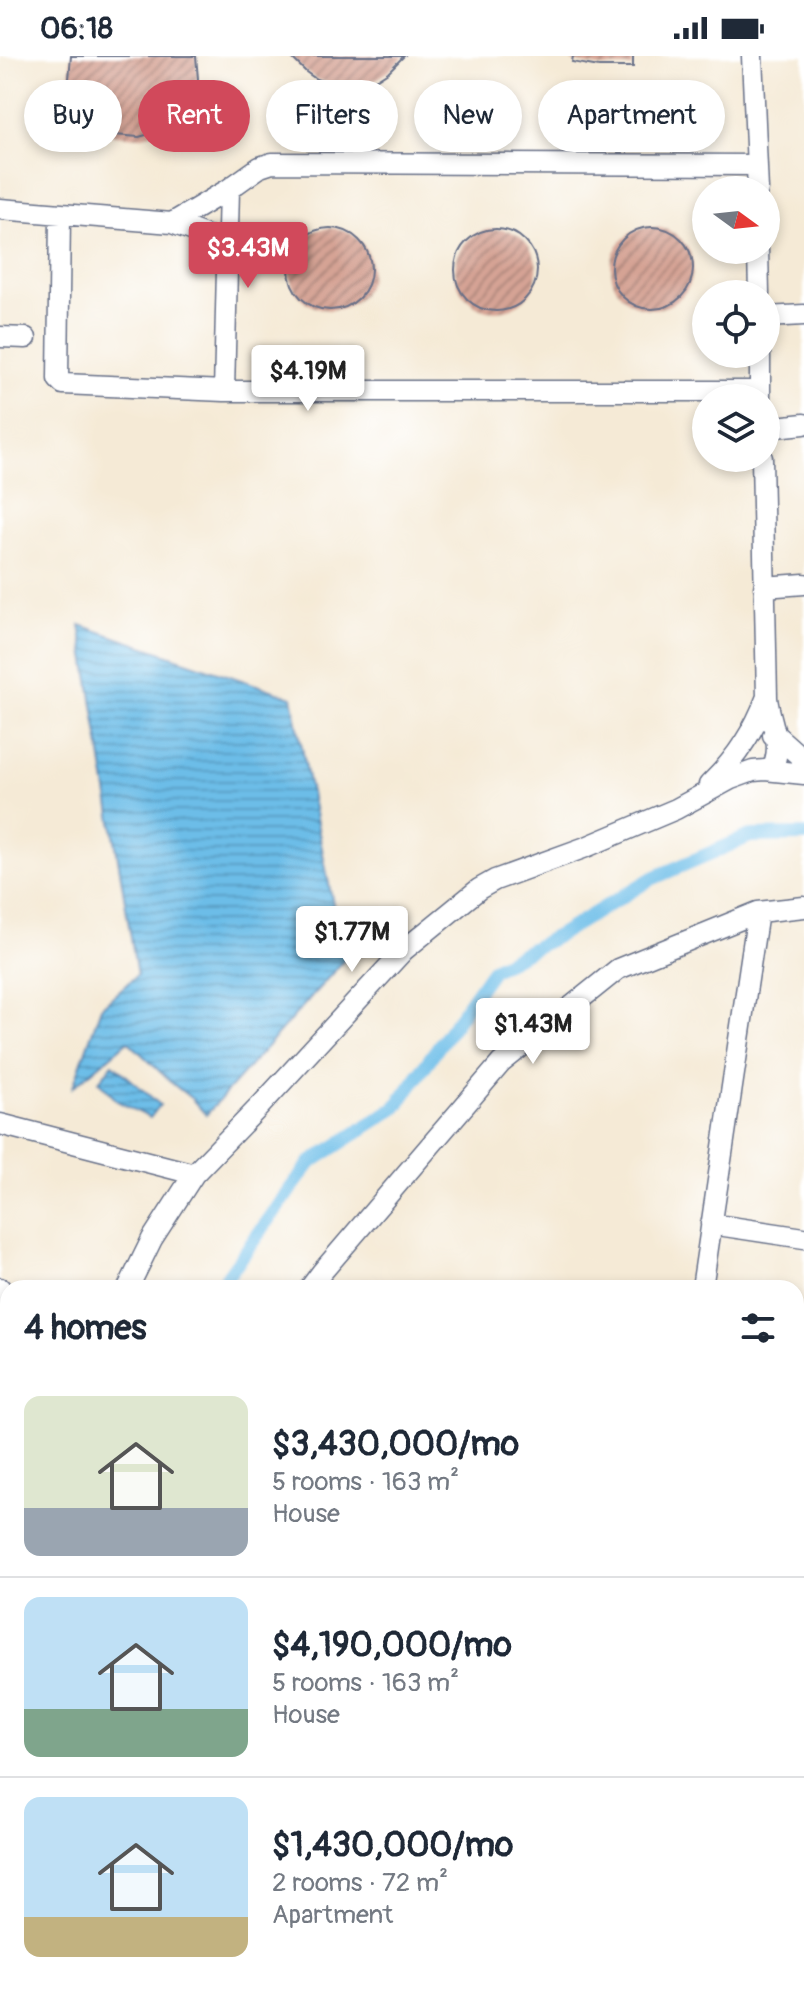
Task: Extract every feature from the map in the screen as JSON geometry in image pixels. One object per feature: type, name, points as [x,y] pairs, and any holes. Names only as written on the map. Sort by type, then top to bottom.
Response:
[{"type":"street","points":[[752,56],[757,176]]},
{"type":"street","points":[[172,223],[260,167],[272,163],[757,165]]},
{"type":"street","points":[[224,391],[229,189]]},
{"type":"street","points":[[0,209],[172,223],[227,243]]},
{"type":"street","points":[[60,215],[58,379],[63,384],[224,391],[692,394]]},
{"type":"street","points":[[780,316],[804,315]]},
{"type":"street","points":[[0,337],[26,338]]},
{"type":"street","points":[[780,427],[804,424]]},
{"type":"street","points":[[132,1280],[152,1239],[194,1174],[404,950],[479,889],[676,809],[731,779],[762,771],[777,758],[777,736],[767,698],[762,472]]},
{"type":"street","points":[[764,587],[804,584]]},
{"type":"street","points":[[698,797],[716,779],[745,740],[767,698]]},
{"type":"street","points":[[745,740],[760,734],[777,736],[804,760]]},
{"type":"street","points":[[745,740],[744,753],[749,766],[762,771],[804,774]]},
{"type":"street","points":[[316,1280],[501,1063],[618,969],[758,912],[804,907]]},
{"type":"street","points":[[703,1280],[758,912]]},
{"type":"street","points":[[0,1124],[194,1174]]},
{"type":"street","points":[[711,1224],[804,1238]]},
{"type":"water","points":[[80,625],[292,697],[344,960],[206,1115],[128,1041],[73,1087],[101,1007],[137,975]]},
{"type":"water","points":[[113,1064],[160,1105],[150,1118],[117,1101],[99,1081]]},
{"type":"building","points":[[71,56],[196,56],[198,80],[138,80],[138,137],[122,136],[122,80],[69,79]]},
{"type":"building","points":[[290,56],[404,56],[388,72],[374,80],[319,80]]},
{"type":"building","points":[[573,56],[633,56],[633,67],[599,67],[572,62]]},
{"type":"building","points":[[652,227],[668,230],[681,239],[690,252],[692,264],[690,284],[681,297],[668,306],[652,309],[636,306],[623,297],[614,284],[611,268],[614,252],[623,239],[636,230]]},
{"type":"building","points":[[330,228],[346,231],[359,240],[368,253],[371,269],[368,285],[359,298],[346,307],[330,310],[314,307],[301,298],[292,285],[289,269],[292,253],[301,240],[314,231]]},
{"type":"building","points":[[496,229],[512,232],[525,241],[534,254],[537,270],[534,286],[525,299],[512,308],[496,311],[480,308],[467,299],[458,286],[455,270],[458,254],[467,241],[480,232]]},
{"type":"waterway","points":[[225,1280],[310,1163],[396,1107],[493,969],[559,935],[651,879],[750,836],[804,835]]}]
